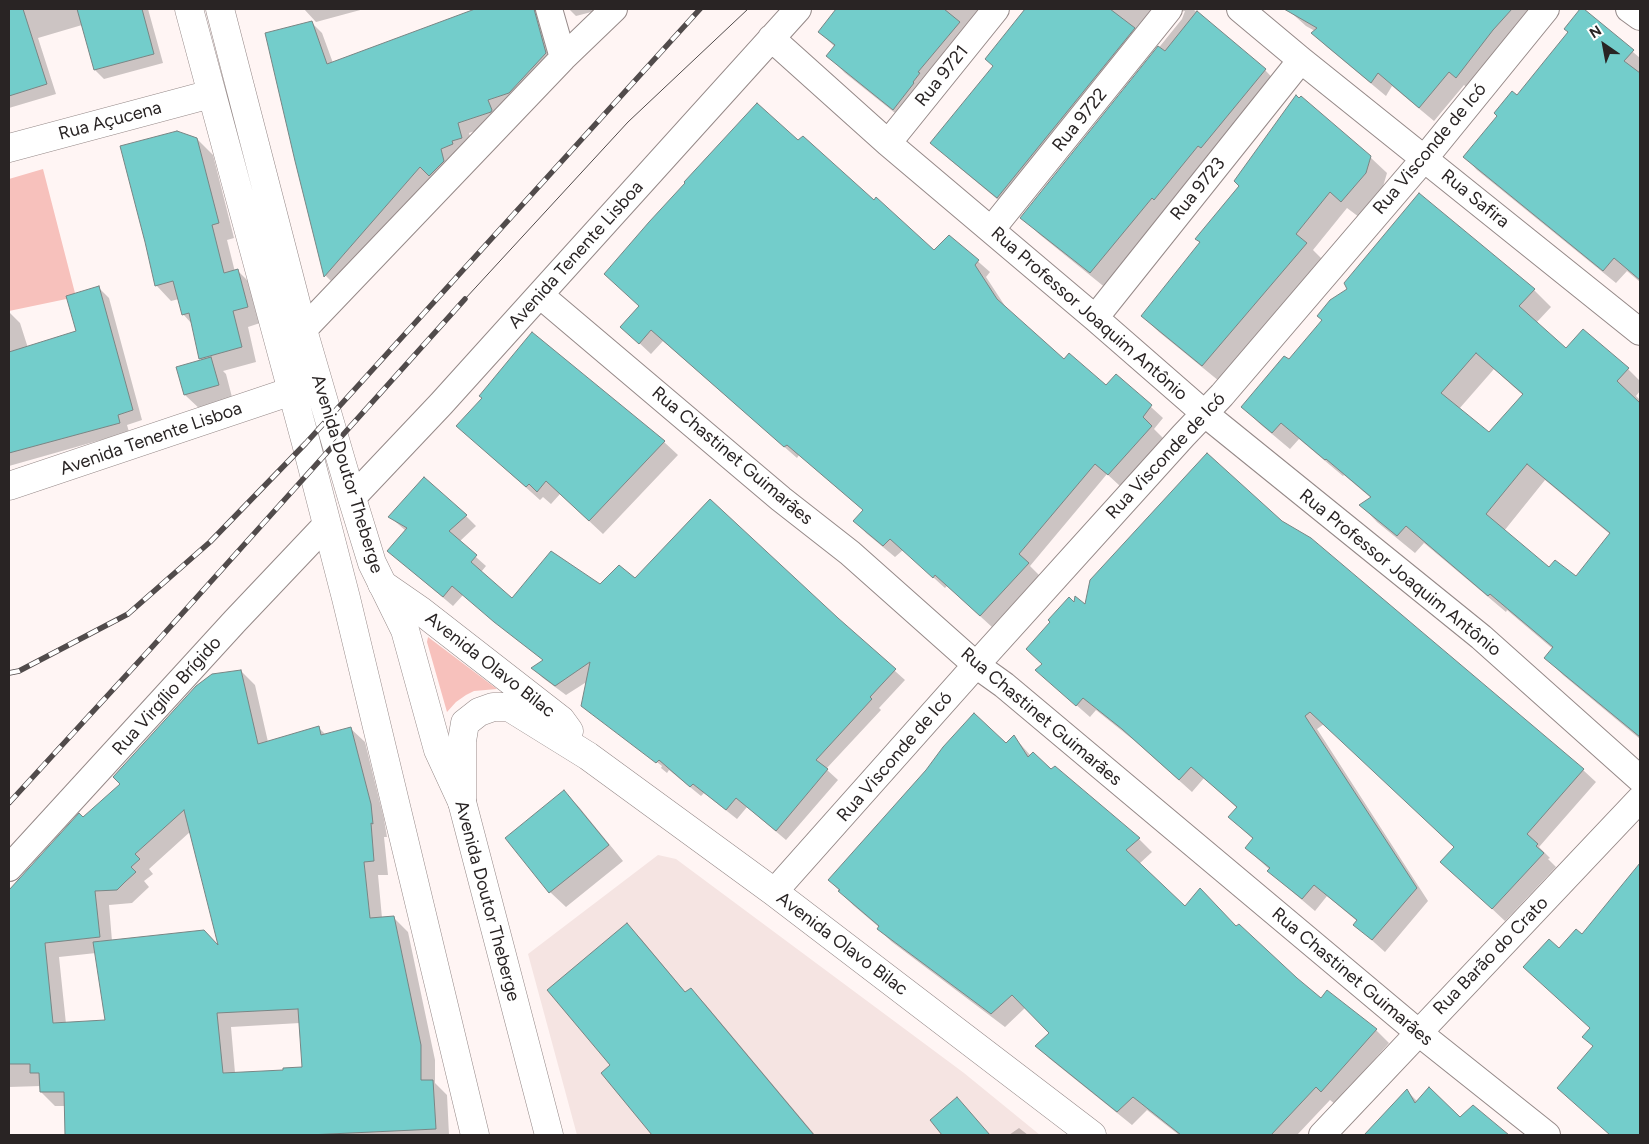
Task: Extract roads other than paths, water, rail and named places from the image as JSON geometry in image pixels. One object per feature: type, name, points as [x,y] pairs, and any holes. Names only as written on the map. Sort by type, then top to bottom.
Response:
[{"type":"main road","name":"Avenida Doutor Theberge","points":[[189,9],[346,598],[475,1135]]},
{"type":"main road","name":"Avenida Doutor Theberge","points":[[220,9],[303,330],[352,498],[372,563],[405,630],[438,750],[462,802],[549,1135]]},
{"type":"main road","name":"Rua Açucena","points":[[9,148],[211,94]]},
{"type":"main road","name":"Avenida Tenente Lisboa","points":[[9,486],[292,391]]},
{"type":"main road","name":"Avenida Olavo Bilac","points":[[382,584],[421,611],[561,720],[588,756]]},
{"type":"main road","name":"Avenida Olavo Bilac","points":[[462,802],[462,741],[465,723],[479,712],[493,707],[509,707],[588,756],[774,892],[1092,1135]]},
{"type":"street","points":[[549,9],[563,58]]},
{"type":"street","points":[[303,330],[563,58],[614,9]]},
{"type":"street","name":"Avenida Tenente Lisboa","points":[[352,498],[441,404],[798,9]]},
{"type":"street","name":"Rua 9721","points":[[888,143],[996,9]]},
{"type":"street","name":"Rua 9722","points":[[992,230],[1169,9]]},
{"type":"street","name":"Rua Safira","points":[[1240,9],[1640,332]]},
{"type":"street","name":"Rua Visconde de Icó","points":[[774,892],[976,665],[1267,344],[1424,159],[1546,9]]},
{"type":"street","points":[[1629,9],[1640,17]]},
{"type":"street","name":"Rua Professor Joaquim Antônio","points":[[771,38],[888,143],[1204,413],[1481,637],[1640,779]]},
{"type":"street","name":"Rua 9723","points":[[1095,318],[1301,60]]},
{"type":"street","name":"Rua Chastinet Guimarães","points":[[540,295],[782,499],[873,572],[976,665],[1004,685],[1419,1033],[1547,1135]]},
{"type":"street","name":"Rua Virgílio Brígido","points":[[9,868],[235,621],[326,525]]},
{"type":"street","name":"Rua Barão do Crato","points":[[1322,1135],[1640,799]]},
{"type":"tram line","points":[[465,299],[628,122],[748,9]]},
{"type":"railway","points":[[9,673],[19,671],[128,614],[210,542],[306,443],[700,9]]},
{"type":"railway","points":[[9,803],[465,299]]}]
